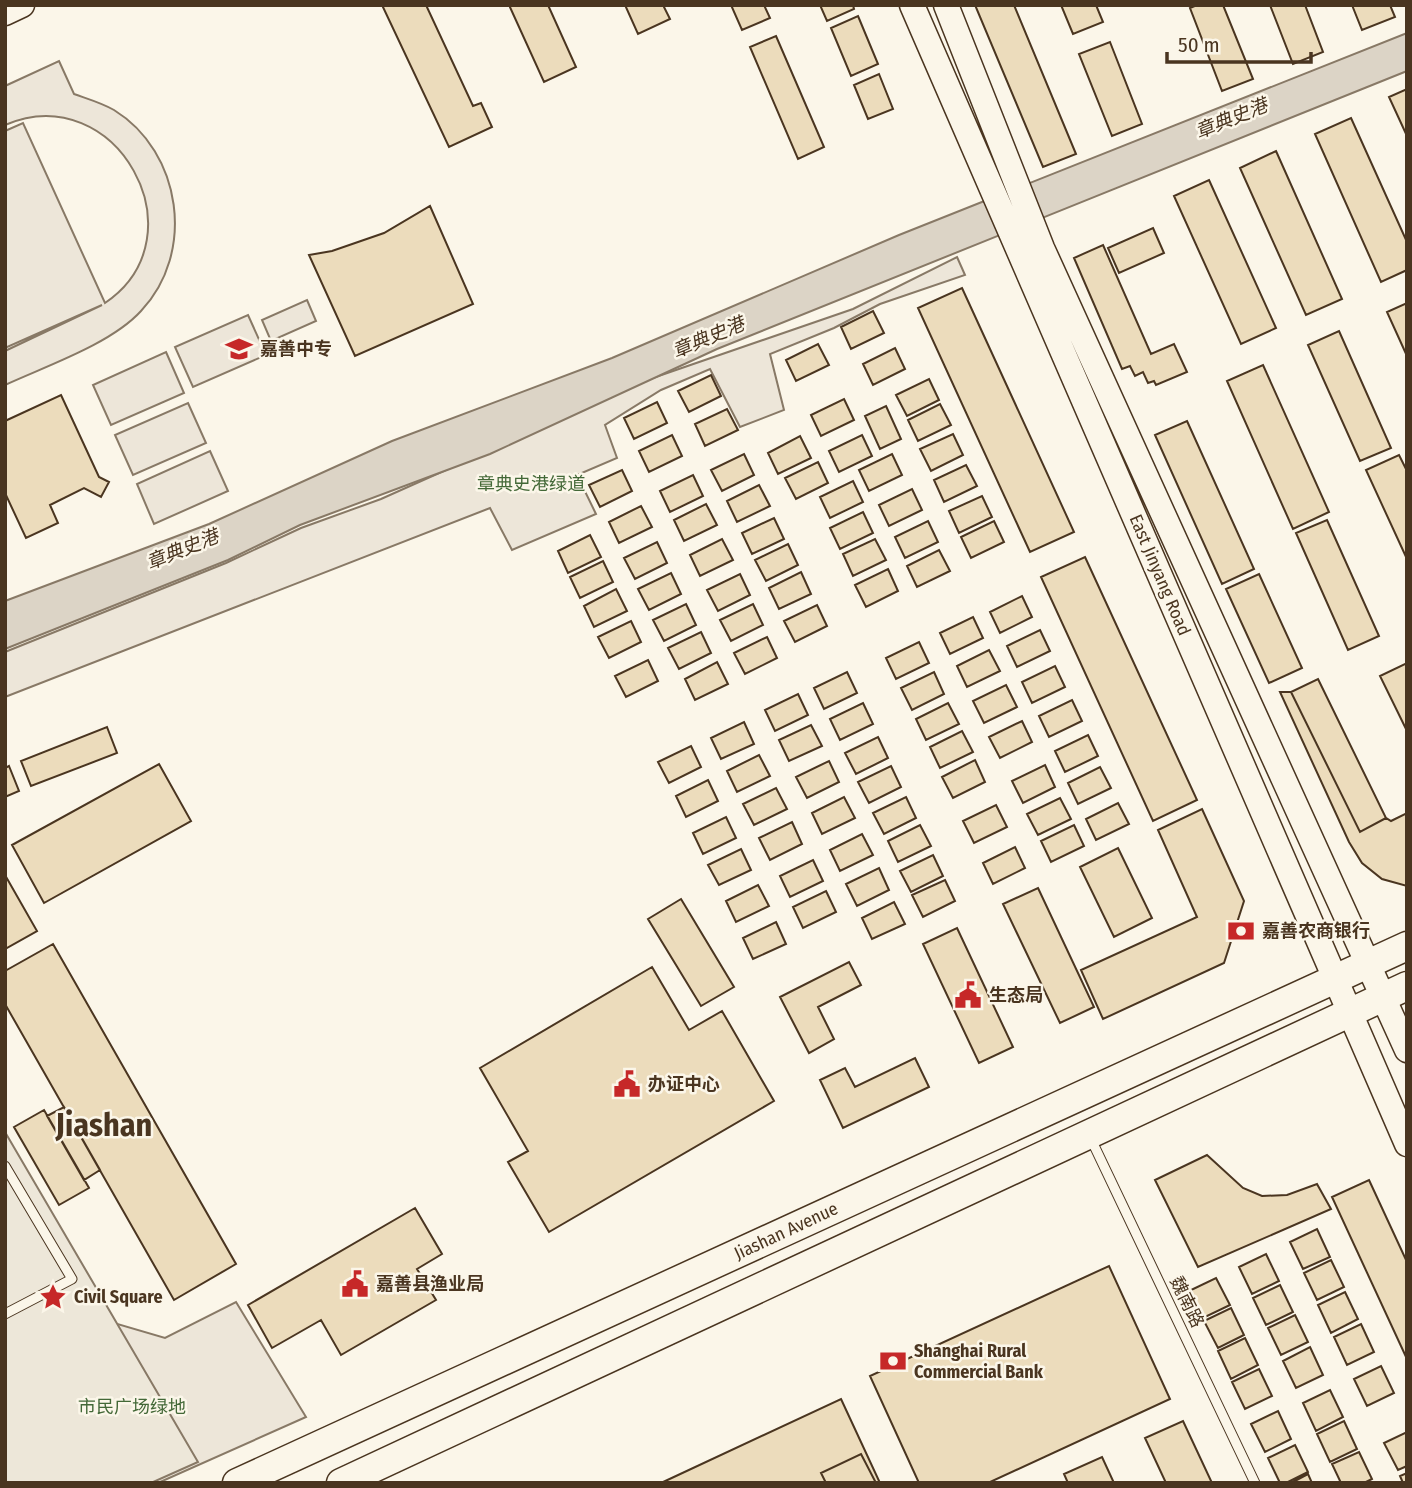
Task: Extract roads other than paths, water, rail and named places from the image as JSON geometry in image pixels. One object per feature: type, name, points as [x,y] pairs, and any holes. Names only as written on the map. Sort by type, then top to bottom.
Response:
[{"type":"main road","points":[[5,13],[22,5]]},
{"type":"main road","name":"East Jinyang Road","points":[[912,5],[995,167],[1335,980],[1407,1144]]},
{"type":"main road","name":"East Jinyang Road","points":[[946,5],[995,167]]},
{"type":"main road","name":"East Jinyang Road","points":[[1031,251],[1367,965],[1395,992],[1407,1050]]},
{"type":"main road","name":"Jiashan Avenue","points":[[237,1483],[1407,946]]},
{"type":"main road","points":[[341,1483],[1395,992]]},
{"type":"lane","name":"魏南路","points":[[1090,1136],[1255,1483]]},
{"type":"lane","points":[[5,1166],[72,1279],[5,1314]]},
{"type":"water","name":"章典史港","points":[[1407,33],[1407,71],[717,349],[490,454],[300,525],[228,560],[5,649],[5,601],[209,524],[392,441],[612,358],[899,235]]},
{"type":"place","name":"嘉善中专","points":[[239,349]]},
{"type":"place","name":"嘉善农商银行","points":[[1241,931]]},
{"type":"place","name":"生态局","points":[[968,995]]},
{"type":"place","name":"办证中心","points":[[627,1084]]},
{"type":"place","name":"嘉善县渔业局","points":[[355,1284]]},
{"type":"place","name":"Civil Square","points":[[53,1297]]},
{"type":"place","name":"Shanghai Rural Commercial Bank","points":[[893,1361]]},
{"type":"district","name":"Jiashan","points":[[104,1125]]},
{"type":"park label","name":"章典史港绿道","points":[[531,484]]},
{"type":"park label","name":"市民广场绿地","points":[[132,1407]]}]
